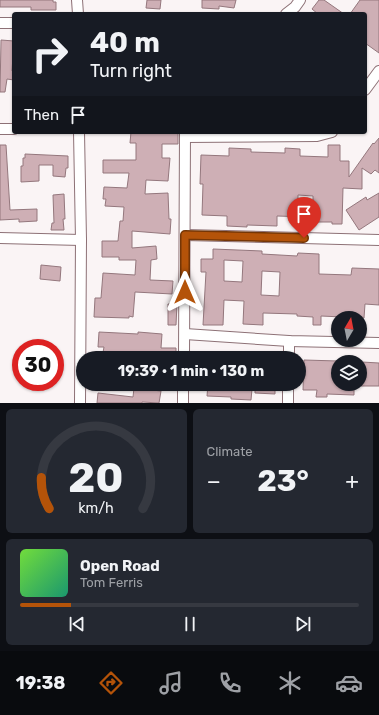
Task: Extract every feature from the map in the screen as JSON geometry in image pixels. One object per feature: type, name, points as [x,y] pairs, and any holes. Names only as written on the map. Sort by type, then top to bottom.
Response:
[{"type":"street","points":[[77,0],[78,12]]},
{"type":"street","points":[[288,12],[300,0]]},
{"type":"street","points":[[0,23],[12,23]]},
{"type":"street","points":[[367,87],[379,71]]},
{"type":"street","points":[[0,129],[12,129]]},
{"type":"street","points":[[79,134],[80,403]]},
{"type":"street","points":[[184,351],[185,134],[317,136],[324,134]]},
{"type":"street","points":[[185,235],[379,240]]},
{"type":"street","points":[[0,238],[80,240]]},
{"type":"street","points":[[185,334],[379,343]]},
{"type":"street","points":[[289,340],[289,351]]},
{"type":"street","points":[[183,391],[183,403]]},
{"type":"street","points":[[288,391],[288,403]]},
{"type":"building","points":[[0,0],[53,0],[53,2],[56,2],[56,10],[31,10],[31,7],[0,7]]},
{"type":"building","points":[[147,0],[161,0],[160,9],[146,8]]},
{"type":"building","points":[[202,0],[236,0],[234,8],[219,6],[219,9],[202,8]]},
{"type":"building","points":[[319,0],[324,0],[341,12],[316,12],[312,9]]},
{"type":"building","points":[[360,0],[379,0],[379,53],[367,44],[367,12],[351,12]]},
{"type":"building","points":[[1,40],[12,41],[12,80],[7,79],[5,92],[0,92]]},
{"type":"building","points":[[131,134],[178,134],[178,144],[162,144],[162,158],[170,158],[168,181],[146,180],[145,194],[168,193],[169,219],[171,219],[170,234],[132,231],[132,248],[156,246],[157,259],[151,260],[150,280],[173,281],[172,294],[135,292],[133,317],[94,317],[95,298],[101,298],[103,273],[135,275],[136,260],[119,260],[119,257],[102,257],[102,241],[118,241],[120,221],[123,221],[124,207],[105,206],[106,199],[103,199],[104,187],[127,188],[129,173],[103,173],[103,160],[136,160],[136,143],[130,143]]},
{"type":"building","points":[[379,138],[379,173],[375,170],[371,174],[362,168],[362,189],[343,188],[342,224],[332,224],[332,222],[310,222],[310,217],[277,216],[277,226],[227,226],[227,216],[202,215],[203,184],[200,184],[201,155],[229,156],[229,148],[251,149],[251,152],[285,153],[285,148],[300,149],[300,156],[328,157],[328,145],[340,145],[340,161],[349,161],[349,177],[373,143],[374,144]],"holes":[[[298,195],[313,196],[313,210],[298,210]]]},
{"type":"building","points":[[0,145],[6,145],[10,210],[37,209],[37,221],[19,222],[19,219],[0,220]]},
{"type":"building","points":[[25,154],[68,156],[68,168],[66,168],[65,177],[53,176],[53,165],[39,165],[39,181],[21,182],[21,166],[23,166],[23,158],[25,158]]},
{"type":"building","points":[[379,193],[379,217],[359,230],[346,210],[366,197],[367,200]]},
{"type":"building","points":[[64,194],[64,230],[51,230],[52,223],[54,223],[53,195]]},
{"type":"building","points":[[213,249],[262,251],[262,254],[297,256],[298,253],[319,254],[319,274],[351,275],[352,268],[379,269],[379,305],[365,304],[364,311],[331,311],[331,316],[321,316],[321,325],[313,325],[313,317],[297,316],[297,314],[263,313],[263,325],[243,324],[244,301],[224,300],[223,325],[203,325],[206,272],[201,272],[201,259],[213,259]],"holes":[[[224,260],[243,261],[242,282],[224,281]],[[262,271],[280,272],[279,296],[261,295]]]},
{"type":"building","points":[[41,265],[61,267],[60,281],[40,279]]},
{"type":"building","points":[[168,304],[177,304],[176,325],[168,325]]},
{"type":"building","points":[[99,332],[138,334],[138,332],[162,334],[161,348],[176,348],[176,351],[103,351],[104,347],[98,347]]},
{"type":"building","points":[[306,360],[331,361],[331,391],[354,391],[354,395],[327,394],[327,397],[316,397],[317,390],[306,390]]},
{"type":"building","points":[[367,362],[379,363],[379,386],[367,386]]},
{"type":"building","points":[[134,391],[161,391],[159,403],[97,403],[98,393],[133,397]]},
{"type":"building","points":[[207,391],[252,391],[251,400],[207,396]]},
{"type":"building","points":[[255,391],[275,391],[275,394],[255,393]]},
{"type":"route","points":[[185,292],[185,235],[304,238]]}]
